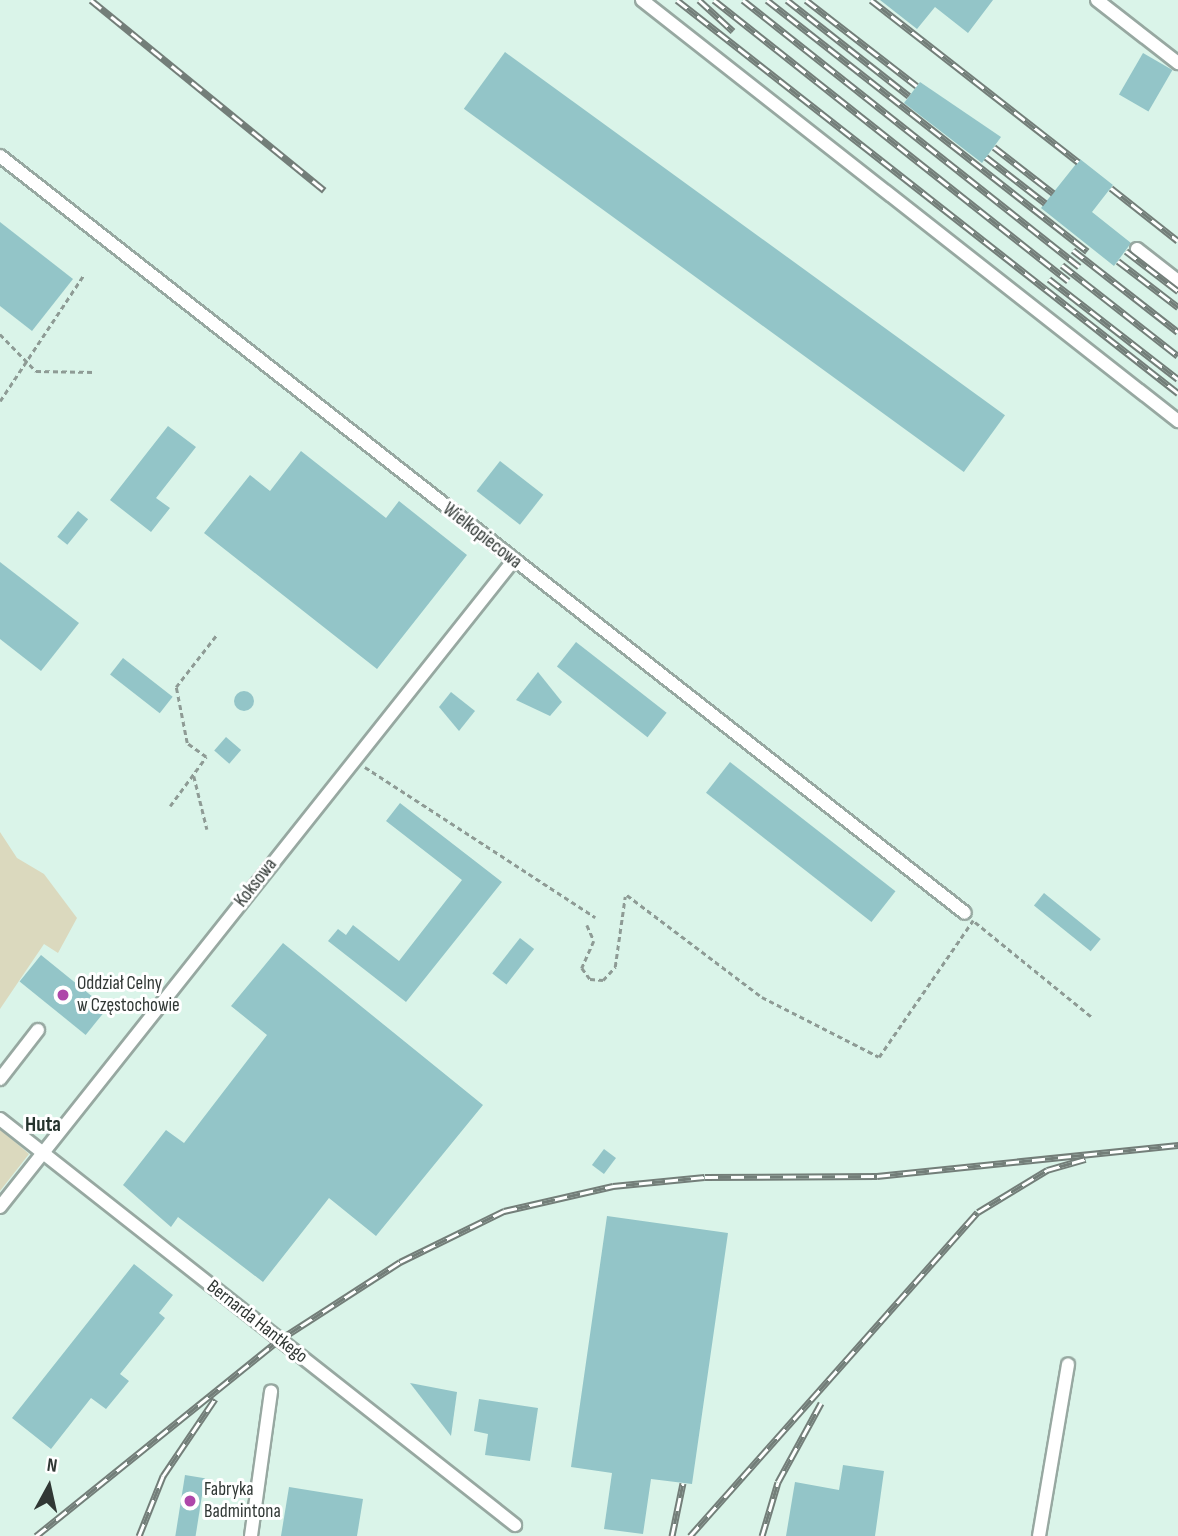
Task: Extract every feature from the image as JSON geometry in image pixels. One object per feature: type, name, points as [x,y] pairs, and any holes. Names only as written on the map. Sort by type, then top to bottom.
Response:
[{"type":"street","points":[[642,0],[1178,421]]},
{"type":"street","points":[[1097,0],[1178,63]]},
{"type":"street","name":"Wielkopiecowa","points":[[0,156],[970,918]]},
{"type":"street","points":[[1137,249],[1178,281]]},
{"type":"street","name":"Koksowa","points":[[0,1207],[513,561]]},
{"type":"street","points":[[0,1079],[38,1030]]},
{"type":"street","name":"Bernarda Hantkego","points":[[0,1119],[515,1525]]},
{"type":"street","points":[[1039,1536],[1068,1364]]},
{"type":"street","points":[[251,1536],[271,1391]]},
{"type":"path","points":[[0,401],[23,359],[83,276]]},
{"type":"path","points":[[0,334],[36,371],[94,372]]},
{"type":"path","points":[[170,806],[206,757],[187,743],[176,687],[218,633]]},
{"type":"path","points":[[352,762],[392,779],[468,837],[595,917]]},
{"type":"path","points":[[194,774],[207,829]]},
{"type":"path","points":[[587,925],[594,941],[582,968],[590,979],[603,980],[615,967],[626,896],[762,997],[879,1057],[970,918],[1092,1017]]},
{"type":"shaded area","points":[[0,0],[1178,0],[1178,1536],[0,1536]]},
{"type":"shaded area","points":[[0,832],[17,858],[44,874],[77,918],[58,953],[44,944],[0,1009]]},
{"type":"shaded area","points":[[0,1129],[29,1154],[0,1191]]},
{"type":"building","points":[[880,0],[993,0],[968,33],[935,7],[917,29]]},
{"type":"building","points":[[505,52],[1005,415],[964,472],[464,109]]},
{"type":"building","points":[[1143,53],[1172,70],[1148,112],[1119,95]]},
{"type":"building","points":[[920,82],[1001,137],[982,163],[904,103]]},
{"type":"building","points":[[1080,159],[1113,185],[1092,212],[1131,243],[1114,266],[1041,208]]},
{"type":"building","points":[[0,222],[73,279],[32,331],[0,306]]},
{"type":"building","points":[[168,426],[196,447],[156,498],[170,508],[151,532],[110,500]]},
{"type":"building","points":[[301,451],[386,518],[399,501],[467,555],[377,669],[204,533],[250,475],[270,491]]},
{"type":"building","points":[[500,461],[543,495],[520,525],[477,491]]},
{"type":"building","points":[[78,511],[88,519],[67,545],[57,537]]},
{"type":"building","points":[[0,562],[79,623],[41,671],[0,639]]},
{"type":"building","points":[[576,642],[667,713],[648,737],[557,666]]},
{"type":"building","points":[[123,658],[173,697],[160,713],[110,675]]},
{"type":"building","points":[[538,672],[562,702],[550,716],[516,700]]},
{"type":"building","points":[[244,691],[251,694],[254,701],[251,708],[244,711],[237,708],[234,701],[237,694]]},
{"type":"building","points":[[451,692],[475,711],[459,731],[439,707]]},
{"type":"building","points":[[226,737],[241,750],[229,764],[214,751]]},
{"type":"building","points":[[730,762],[895,891],[871,922],[706,793]]},
{"type":"building","points":[[400,803],[502,882],[406,1002],[328,941],[338,929],[346,935],[353,925],[399,961],[462,880],[386,821]]},
{"type":"building","points":[[1044,893],[1101,939],[1091,951],[1034,905]]},
{"type":"building","points":[[520,938],[534,949],[506,985],[492,973]]},
{"type":"building","points":[[283,943],[483,1105],[376,1236],[329,1198],[263,1282],[178,1217],[171,1227],[123,1185],[166,1130],[184,1143],[267,1035],[231,1006]]},
{"type":"building","name":"Oddział Celny w Częstochowie","points":[[41,955],[107,1008],[86,1035],[20,981]]},
{"type":"building","points":[[604,1149],[616,1158],[604,1174],[592,1165]]},
{"type":"building","points":[[607,1216],[728,1233],[692,1484],[651,1479],[643,1534],[604,1529],[612,1473],[571,1467]]},
{"type":"building","points":[[134,1264],[173,1295],[159,1313],[165,1318],[120,1374],[129,1381],[106,1409],[91,1398],[51,1449],[12,1418]]},
{"type":"building","points":[[410,1383],[457,1392],[451,1436]]},
{"type":"building","points":[[479,1399],[538,1408],[530,1461],[485,1455],[488,1434],[474,1431]]},
{"type":"building","points":[[843,1465],[884,1471],[875,1536],[786,1536],[795,1482],[839,1490]]},
{"type":"building","name":"Fabryka Badmintona","points":[[185,1475],[205,1478],[196,1536],[175,1536]]},
{"type":"building","points":[[289,1487],[363,1499],[357,1536],[281,1536]]},
{"type":"railway","points":[[91,0],[324,190]]},
{"type":"railway","points":[[677,0],[1178,393]]},
{"type":"railway","points":[[699,0],[733,31]]},
{"type":"railway","points":[[714,0],[1068,281]]},
{"type":"railway","points":[[743,0],[1079,266]]},
{"type":"railway","points":[[767,0],[1087,251]]},
{"type":"railway","points":[[787,0],[909,96]]},
{"type":"railway","points":[[806,0],[917,86]]},
{"type":"railway","points":[[871,0],[1078,162]]},
{"type":"railway","points":[[994,147],[1053,193]]},
{"type":"railway","points":[[986,157],[1045,203]]},
{"type":"railway","points":[[1111,188],[1178,241]]},
{"type":"railway","points":[[1073,250],[1178,332]]},
{"type":"railway","points":[[1126,251],[1178,291]]},
{"type":"railway","points":[[1118,261],[1178,307]]},
{"type":"railway","points":[[1062,265],[1178,356]]},
{"type":"railway","points":[[1049,279],[1178,379]]},
{"type":"railway","points":[[36,1536],[279,1340],[400,1262],[504,1211],[613,1186],[705,1177],[877,1176],[1178,1145]]},
{"type":"railway","points":[[690,1536],[978,1212],[1047,1170],[1085,1159]]},
{"type":"railway","points":[[139,1536],[163,1476],[215,1399]]},
{"type":"railway","points":[[762,1536],[778,1482],[821,1403]]},
{"type":"railway","points":[[672,1536],[683,1483]]},
{"type":"place","name":"Oddział Celny w Częstochowie","points":[[63,995]]},
{"type":"place","name":"Fabryka Badmintona","points":[[190,1501]]},
{"type":"district","name":"Huta","points":[[43,1125]]}]
